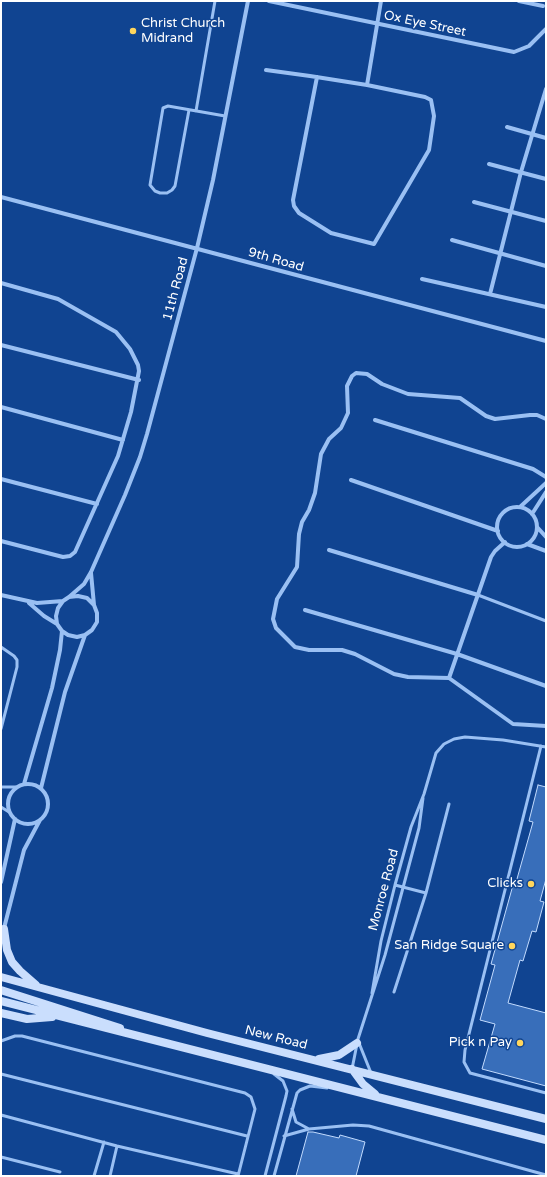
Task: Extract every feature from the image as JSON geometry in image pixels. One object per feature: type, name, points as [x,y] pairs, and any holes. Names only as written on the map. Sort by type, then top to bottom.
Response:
[{"type":"main road","points":[[4,929],[7,950],[12,962],[39,987]]},
{"type":"main road","name":"New Road","points":[[1,976],[314,1060],[371,1073],[546,1119]]},
{"type":"main road","points":[[1,990],[110,1024],[151,1040]]},
{"type":"main road","points":[[1,1001],[546,1140]]},
{"type":"main road","points":[[1,1013],[27,1019],[59,1017]]},
{"type":"main road","points":[[314,1060],[339,1055],[358,1041]]},
{"type":"main road","points":[[352,1069],[362,1084],[377,1096]]},
{"type":"street","name":"11th Road","points":[[69,597],[84,584],[91,572],[140,457],[197,248],[248,1]]},
{"type":"street","name":"Ox Eye Street","points":[[269,1],[514,52],[529,46],[546,29]]},
{"type":"street","points":[[367,85],[381,1]]},
{"type":"street","points":[[519,1],[542,6]]},
{"type":"street","points":[[266,70],[317,77],[367,85],[425,97],[431,100],[434,116],[429,150],[376,243],[371,245],[331,233],[299,213],[294,206],[293,200],[317,77]]},
{"type":"street","points":[[490,294],[521,172],[534,135],[546,92]]},
{"type":"street","points":[[507,127],[546,138]]},
{"type":"street","points":[[489,164],[546,179]]},
{"type":"street","name":"9th Road","points":[[1,197],[546,341]]},
{"type":"street","points":[[474,202],[546,221]]},
{"type":"street","points":[[452,240],[546,266]]},
{"type":"street","points":[[422,279],[546,307]]},
{"type":"street","points":[[1,283],[58,298],[116,332],[126,343],[138,365],[139,380],[123,440],[78,546],[70,556],[57,555],[1,541]]},
{"type":"street","points":[[1,345],[139,380]]},
{"type":"street","points":[[546,419],[530,414],[495,419],[477,411],[460,398],[408,394],[382,384],[367,374],[356,374],[349,380],[347,386],[348,413],[346,419],[341,428],[329,439],[321,454],[315,493],[309,510],[302,522],[299,534],[297,568],[283,588],[274,610],[273,619],[276,628],[290,643],[301,649],[342,650],[355,654],[394,674],[408,677],[449,678],[513,724],[546,726]]},
{"type":"street","points":[[1,407],[123,440]]},
{"type":"street","points":[[375,420],[533,468],[546,477]]},
{"type":"street","points":[[1,479],[97,504]]},
{"type":"street","points":[[351,480],[498,531]]},
{"type":"street","points":[[546,483],[520,507],[510,509],[501,515],[497,525],[498,531],[505,542],[515,546],[526,544],[546,551]]},
{"type":"street","points":[[532,514],[546,492]]},
{"type":"street","points":[[520,507],[532,514],[537,527],[546,537]]},
{"type":"street","points":[[526,544],[534,537],[537,527]]},
{"type":"street","points":[[449,678],[493,553],[505,542]]},
{"type":"street","points":[[329,550],[478,595]]},
{"type":"street","name":"11th Road","points":[[91,572],[94,605]]},
{"type":"street","points":[[1,595],[29,602],[62,601],[69,597],[78,596],[87,598],[94,605],[97,613],[97,622],[92,630],[85,635],[73,636],[62,631],[57,624],[44,616],[29,602]]},
{"type":"street","points":[[57,624],[57,612],[62,601]]},
{"type":"street","points":[[305,610],[457,654],[546,686]]},
{"type":"street","points":[[24,784],[52,688],[60,650],[62,631]]},
{"type":"street","points":[[41,788],[65,692],[85,635]]},
{"type":"street","points":[[1,940],[24,850],[40,820],[46,813],[49,804],[47,795],[41,788],[33,784],[24,784],[16,787],[10,794],[7,803],[9,812],[15,819],[27,824],[40,820]]},
{"type":"street","points":[[1,882],[15,819]]},
{"type":"lane","points":[[196,111],[215,1]]},
{"type":"lane","points":[[189,110],[175,186],[167,193],[160,194],[154,191],[150,185],[163,108],[168,106],[225,116]]},
{"type":"lane","points":[[478,595],[546,621]]},
{"type":"lane","points":[[1,647],[14,656],[17,660],[17,667],[1,729]]},
{"type":"lane","points":[[1,711],[6,713]]},
{"type":"lane","name":"Monroe Road","points":[[372,993],[379,949],[395,885],[411,828],[424,794],[436,753],[444,744],[454,739],[478,738],[541,746]]},
{"type":"lane","points":[[546,747],[541,746],[465,1050],[464,1062],[470,1073],[546,1093]]},
{"type":"lane","points":[[1,787],[16,787]]},
{"type":"lane","name":"Monroe Road","points":[[352,1069],[358,1041],[404,888],[419,828],[424,794]]},
{"type":"lane","points":[[394,992],[426,893],[449,804]]},
{"type":"lane","points":[[1,807],[9,812]]},
{"type":"lane","points":[[395,885],[426,893]]},
{"type":"lane","points":[[1,1041],[15,1036],[22,1036],[244,1093],[251,1097],[255,1109],[238,1175],[1,1116]]},
{"type":"lane","points":[[358,1041],[371,1073]]},
{"type":"lane","points":[[243,1062],[279,1077],[287,1090],[265,1176]]},
{"type":"lane","points":[[1,1074],[247,1136]]},
{"type":"lane","points":[[274,1176],[297,1094],[304,1088],[310,1086],[350,1089]]},
{"type":"lane","points":[[292,1108],[296,1122],[309,1129]]},
{"type":"lane","points":[[284,1136],[309,1129],[353,1125],[369,1126],[546,1175]]},
{"type":"lane","points":[[94,1176],[104,1142]]},
{"type":"lane","points":[[110,1176],[117,1146]]},
{"type":"lane","points":[[1,1156],[60,1172]]},
{"type":"building","name":"San Ridge Square","points":[[538,785],[546,787],[546,879],[540,901],[544,902],[536,932],[532,931],[523,961],[520,960],[508,1003],[546,1013],[546,1086],[482,1069],[495,1024],[480,1020],[495,965],[491,964],[513,885],[515,886],[533,822],[529,821]]},
{"type":"building","points":[[308,1132],[339,1138],[340,1135],[365,1142],[356,1176],[296,1176]]},
{"type":"place","name":"Christ Church Midrand","points":[[133,31]]},
{"type":"place","name":"Clicks","points":[[531,884]]},
{"type":"place","name":"San Ridge Square","points":[[512,946]]},
{"type":"place","name":"Pick n Pay","points":[[520,1043]]}]
